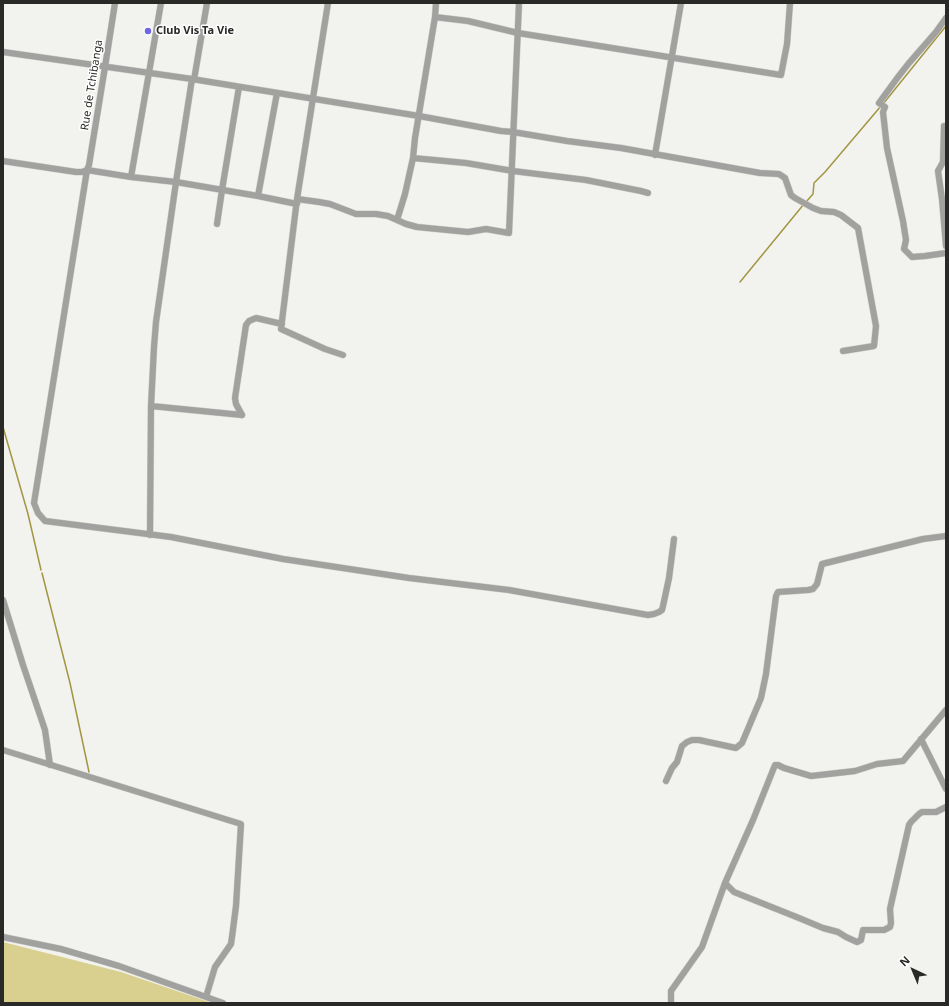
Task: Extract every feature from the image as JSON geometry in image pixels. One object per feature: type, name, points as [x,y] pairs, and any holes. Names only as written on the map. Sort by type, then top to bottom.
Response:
[{"type":"street","name":"Rue de Tchibanga","points":[[115,3],[34,503],[38,513],[45,521],[150,535]]},
{"type":"street","points":[[131,177],[162,3]]},
{"type":"street","points":[[207,3],[176,182],[156,322],[151,406],[150,535],[363,572],[516,591],[648,615],[659,612],[664,606],[674,539]]},
{"type":"street","points":[[328,3],[297,202],[281,329],[325,349],[343,355]]},
{"type":"street","points":[[397,220],[405,194],[413,158],[436,3]]},
{"type":"street","points":[[3,161],[76,172],[87,170],[176,182],[297,202],[319,202],[330,204],[356,214],[376,214],[388,216],[417,227],[468,232],[486,229],[509,233],[519,3]]},
{"type":"street","points":[[655,155],[681,3]]},
{"type":"street","points":[[435,17],[468,21],[518,33],[781,75],[787,44],[790,3]]},
{"type":"street","points":[[946,18],[909,63],[879,103],[885,107],[883,112],[887,148],[905,234],[906,240],[904,249],[912,257],[946,253]]},
{"type":"street","points":[[3,52],[193,79],[760,173],[779,174],[785,178],[791,196],[821,211],[834,212],[841,215],[858,228],[876,326],[874,346],[843,351]]},
{"type":"street","points":[[217,224],[239,87]]},
{"type":"street","points":[[258,196],[277,93]]},
{"type":"street","points":[[944,126],[943,162],[938,171],[946,246]]},
{"type":"street","points":[[413,158],[466,163],[511,171],[586,180],[648,193]]},
{"type":"street","points":[[151,406],[242,415],[236,404],[235,398],[246,325],[249,321],[256,318],[282,324]]},
{"type":"street","points":[[666,781],[672,768],[677,762],[682,746],[687,742],[699,740],[736,748],[742,743],[761,698],[766,674],[776,596],[778,592],[813,589],[817,584],[822,564],[923,539],[946,536]]},
{"type":"street","points":[[3,600],[45,730],[50,765]]},
{"type":"street","points":[[671,1003],[671,991],[702,947],[725,884],[775,765],[778,764],[784,768],[811,776],[854,771],[877,764],[903,761],[946,710]]},
{"type":"street","points":[[921,739],[946,789]]},
{"type":"street","points":[[3,750],[241,824],[236,906],[231,944],[215,967],[206,997]]},
{"type":"street","points":[[725,884],[734,892],[823,928],[838,932],[857,942],[861,940],[863,930],[884,930],[890,927],[890,909],[911,822],[922,812],[936,812],[946,807]]},
{"type":"street","points":[[3,937],[68,951],[119,966],[223,1003]]},
{"type":"shaded area","points":[[3,942],[121,972],[212,1003],[3,1003]]},
{"type":"waterway","points":[[883,104],[946,26]]},
{"type":"waterway","points":[[806,202],[813,194],[814,183],[881,106]]},
{"type":"waterway","points":[[740,282],[804,204]]},
{"type":"waterway","points":[[3,427],[28,514],[41,570]]},
{"type":"waterway","points":[[42,573],[70,683],[89,772]]},
{"type":"place","name":"Club Vis Ta Vie","points":[[148,31]]}]
